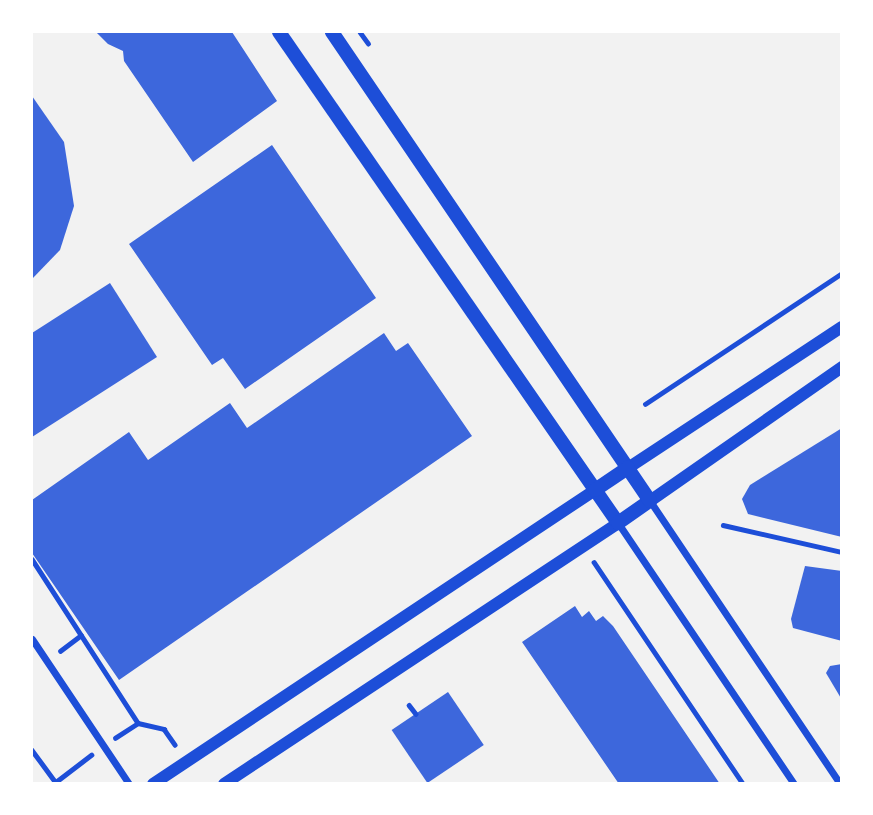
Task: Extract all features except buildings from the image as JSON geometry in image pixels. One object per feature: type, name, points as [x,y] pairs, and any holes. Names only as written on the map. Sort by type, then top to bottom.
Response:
[{"type":"main road","points":[[279,32],[618,523],[650,501],[332,32]]},
{"type":"main road","points":[[595,490],[628,468]]},
{"type":"street","points":[[628,468],[842,327]]},
{"type":"street","points":[[840,783],[650,501],[842,367]]},
{"type":"street","points":[[153,783],[595,490]]},
{"type":"street","points":[[224,783],[618,523],[794,783]]},
{"type":"street","points":[[32,639],[129,783]]},
{"type":"path","points":[[645,404],[842,273]]},
{"type":"path","points":[[723,525],[842,552]]},
{"type":"path","points":[[32,559],[138,723],[164,729]]},
{"type":"path","points":[[594,562],[743,783]]},
{"type":"path","points":[[410,705],[416,714]]},
{"type":"path","points":[[32,750],[55,782]]}]
